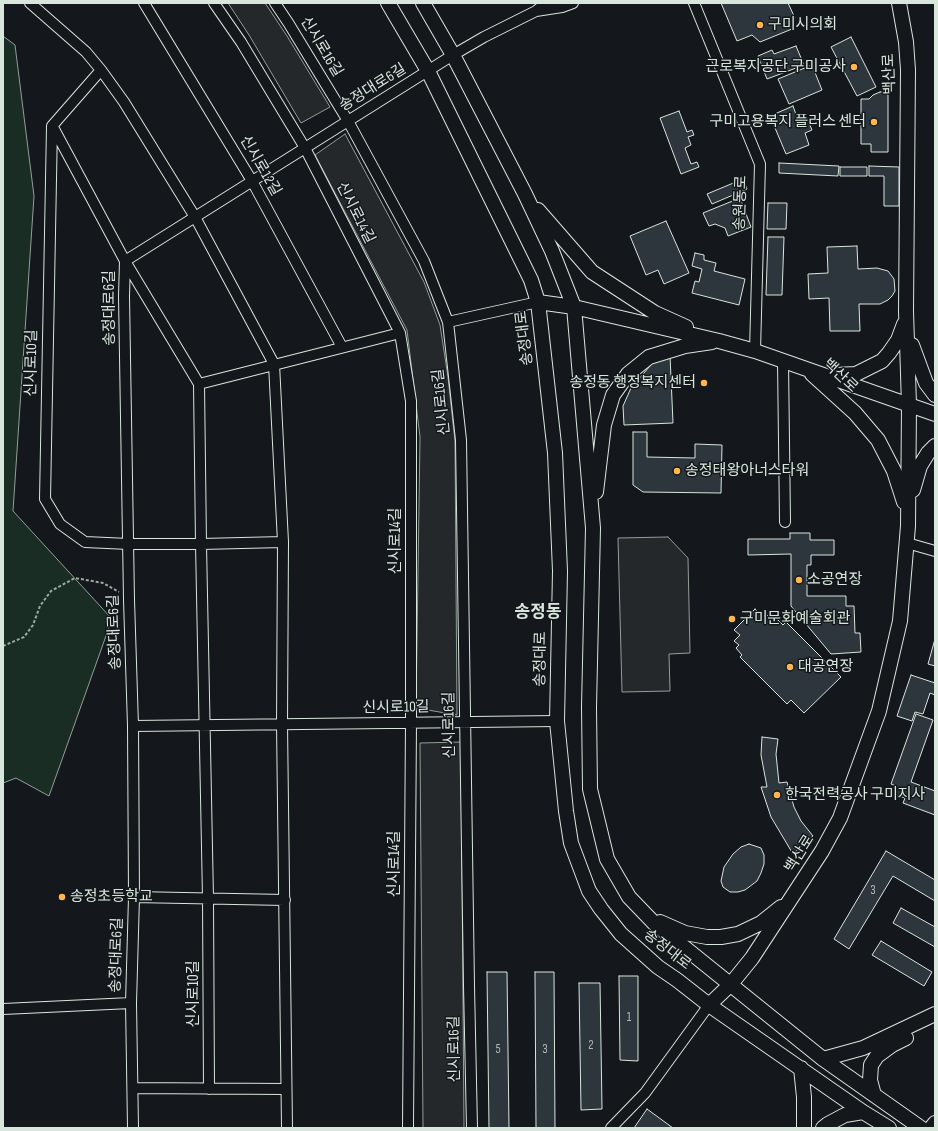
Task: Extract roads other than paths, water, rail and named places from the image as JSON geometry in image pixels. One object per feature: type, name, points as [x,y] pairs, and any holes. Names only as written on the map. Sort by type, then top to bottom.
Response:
[{"type":"street","points":[[30,3],[86,52],[124,102],[195,216],[274,364],[283,542],[282,724],[287,1128]]},
{"type":"street","name":"신시로12길","points":[[144,3],[252,181],[342,347]]},
{"type":"street","name":"신시로14길","points":[[214,3],[241,42],[305,148],[400,333],[411,401],[411,723],[408,1128]]},
{"type":"street","name":"신시로16길","points":[[275,3],[348,121],[424,261],[448,322],[461,440],[472,1128]]},
{"type":"street","name":"송정대로","points":[[388,3],[428,71],[531,280],[538,302],[555,453],[560,570],[557,721],[566,811],[571,843],[589,891],[621,934],[658,967],[709,1005],[889,1128]]},
{"type":"street","name":"송정대로","points":[[423,3],[453,56],[525,194],[552,251],[574,307],[592,528],[589,707],[590,789],[608,860],[629,897],[654,923],[823,1059],[918,1126]]},
{"type":"street","points":[[536,11],[546,3]]},
{"type":"street","points":[[536,11],[562,7],[573,3]]},
{"type":"street","name":"송원동로","points":[[694,3],[760,164],[755,351]]},
{"type":"street","name":"백산로","points":[[610,1128],[645,1093],[709,1005],[731,984],[752,958],[791,900],[822,851],[840,818],[879,711],[900,621],[908,526],[909,405],[906,311],[908,70],[906,42],[899,3]]},
{"type":"street","name":"송정대로6길","points":[[125,261],[428,71],[484,37],[536,11]]},
{"type":"street","points":[[52,126],[101,70]]},
{"type":"street","name":"송정대로6길","points":[[52,126],[125,261],[199,384]]},
{"type":"street","name":"신시로10길","points":[[52,126],[45,499],[60,524],[85,542],[128,544],[283,542]]},
{"type":"street","points":[[525,194],[592,272],[655,313],[719,341]]},
{"type":"street","name":"송정대로6길","points":[[125,261],[124,304],[128,600],[133,726],[134,897],[131,1003],[134,1128]]},
{"type":"street","points":[[448,322],[538,302],[574,307],[719,341],[755,351],[935,414]]},
{"type":"street","name":"백산로","points":[[808,369],[832,375],[846,376],[856,374],[882,361],[898,340],[904,328],[906,311]]},
{"type":"street","name":"백산로","points":[[906,311],[910,340],[914,353],[926,383],[935,395]]},
{"type":"street","points":[[199,384],[400,333]]},
{"type":"street","points":[[592,528],[604,425],[613,395],[628,374],[649,356],[685,346],[719,341]]},
{"type":"street","points":[[783,361],[785,522]]},
{"type":"street","name":"백산로","points":[[808,369],[855,413],[878,440],[894,471],[903,497],[908,526]]},
{"type":"street","name":"신시로10길","points":[[199,384],[208,898],[209,1088]]},
{"type":"street","name":"백산로","points":[[908,526],[914,483],[920,466],[928,453],[935,446]]},
{"type":"street","points":[[907,543],[935,550]]},
{"type":"street","name":"신시로10길","points":[[133,726],[557,721]]},
{"type":"street","points":[[134,897],[285,900]]},
{"type":"street","points":[[646,915],[685,933],[707,937],[721,937],[738,934],[761,922],[791,900]]},
{"type":"street","name":"송정대로6길","points":[[3,1009],[131,1003]]},
{"type":"street","points":[[823,1059],[863,1048],[935,1014]]},
{"type":"street","points":[[874,1095],[870,1080],[871,1065],[878,1056],[892,1045],[935,1024]]},
{"type":"street","points":[[801,1068],[804,1097],[804,1128]]},
{"type":"street","points":[[133,1088],[286,1089]]},
{"type":"street","points":[[823,1128],[845,1115],[864,1112]]},
{"type":"street","points":[[931,1128],[935,1123]]},
{"type":"place","name":"구미시의회","points":[[760,25]]},
{"type":"place","name":"근로복지공단 구미공사","points":[[854,67]]},
{"type":"place","name":"구미고용복지 플러스 센터","points":[[874,122]]},
{"type":"place","name":"송정동 행정복지센터","points":[[704,383]]},
{"type":"place","name":"송정태왕아너스타워","points":[[677,471]]},
{"type":"place","name":"소공연장","points":[[799,580]]},
{"type":"place","name":"구미문화예술회관","points":[[732,619]]},
{"type":"place","name":"대공연장","points":[[790,667]]},
{"type":"place","name":"한국전력공사 구미지사","points":[[777,795]]},
{"type":"place","name":"송정초등학교","points":[[62,897]]},
{"type":"district","name":"송정동","points":[[538,613]]}]
